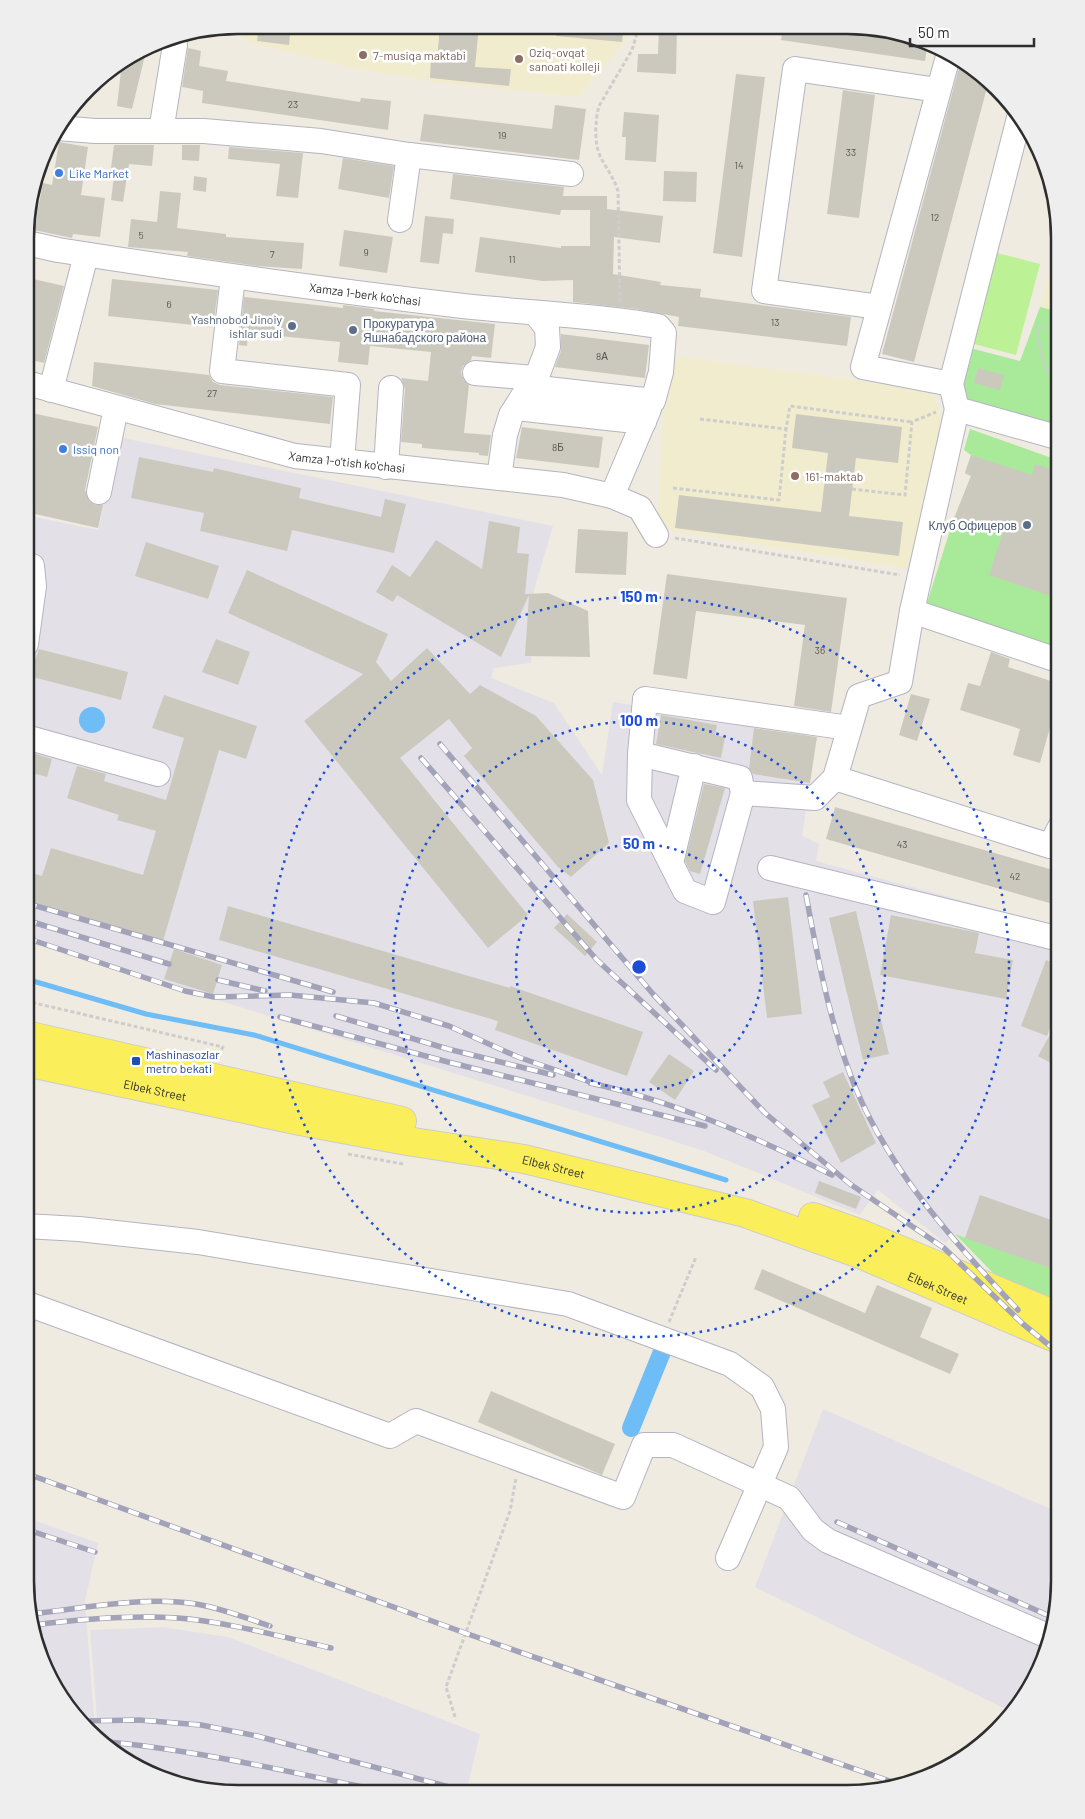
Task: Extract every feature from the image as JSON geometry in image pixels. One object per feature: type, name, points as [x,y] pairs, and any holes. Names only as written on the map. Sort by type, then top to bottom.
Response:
[{"type":"main road","name":"Elbek Street","points":[[34,1037],[309,1102],[531,1144],[641,1168],[751,1197],[864,1235],[1051,1313]]},
{"type":"main road","name":"Elbek Street","points":[[34,1064],[300,1121],[524,1160],[745,1213],[860,1254],[1051,1336]]},
{"type":"street","points":[[155,121],[171,45]]},
{"type":"street","points":[[947,60],[863,367],[1051,435]]},
{"type":"street","points":[[879,307],[764,291],[795,69],[938,90]]},
{"type":"street","points":[[65,129],[96,131],[155,121],[204,131],[321,141],[409,155],[571,174]]},
{"type":"street","points":[[743,794],[814,798],[835,778],[859,696],[900,682],[912,611],[921,579],[954,399],[1017,125]]},
{"type":"street","points":[[400,220],[409,155]]},
{"type":"street","name":"Xamza 1-berk ko'chasi","points":[[34,244],[86,255],[233,277],[536,314],[620,320],[658,326],[664,333],[661,372],[648,412],[612,496]]},
{"type":"street","points":[[51,390],[86,255]]},
{"type":"street","points":[[233,277],[222,371],[348,385],[342,461]]},
{"type":"street","points":[[499,478],[505,435],[511,415],[533,382],[548,347],[547,328],[536,314]]},
{"type":"street","points":[[475,373],[533,382],[648,412]]},
{"type":"street","name":"Xamza 1-o'tish ko'chasi","points":[[34,385],[295,456],[563,485],[612,496],[640,508],[656,535]]},
{"type":"street","points":[[386,467],[391,388]]},
{"type":"street","points":[[99,492],[116,408]]},
{"type":"street","points":[[516,408],[648,412]]},
{"type":"street","points":[[912,611],[1051,658]]},
{"type":"street","points":[[640,754],[740,778],[743,794],[713,902],[685,891],[639,800],[640,754],[645,699],[849,728]]},
{"type":"street","points":[[34,739],[158,774]]},
{"type":"street","points":[[671,863],[694,766]]},
{"type":"street","points":[[835,778],[1051,839]]},
{"type":"street","points":[[770,868],[1051,937]]},
{"type":"street","points":[[34,1226],[79,1229],[198,1242],[568,1304],[730,1364],[762,1387],[774,1409],[776,1447],[728,1558]]},
{"type":"street","points":[[34,1305],[390,1436],[416,1421],[623,1497],[644,1445],[673,1445],[789,1498],[813,1530],[828,1541],[1044,1634]]},
{"type":"path","points":[[620,320],[618,191],[614,179],[599,154],[596,136],[596,115],[599,106],[632,50],[637,34]]},
{"type":"path","points":[[1051,329],[1038,326],[1038,345],[1042,361],[1051,374]]},
{"type":"path","points":[[673,488],[779,500],[790,406],[912,422],[954,399]]},
{"type":"path","points":[[700,419],[786,429]]},
{"type":"path","points":[[852,489],[905,495],[912,422]]},
{"type":"path","points":[[656,535],[921,579]]},
{"type":"path","points":[[34,1003],[223,1047],[217,1058]]},
{"type":"path","points":[[662,1338],[696,1257]]},
{"type":"path","points":[[455,1717],[446,1687],[510,1511],[518,1457]]},
{"type":"shaded area","name":"Oziq-ovqat sanoati kolleji","points":[[244,34],[630,34],[579,97],[425,81],[427,43],[424,80],[357,69],[244,41]]},
{"type":"shaded area","points":[[1051,269],[1051,310],[1040,307]]},
{"type":"shaded area","name":"161-maktab","points":[[667,355],[934,391],[942,424],[908,569],[657,528]]},
{"type":"shaded area","points":[[118,437],[553,526],[534,590],[531,663],[494,668],[491,678],[554,703],[602,775],[613,702],[755,725],[748,773],[810,783],[802,836],[819,844],[816,861],[1051,925],[1051,1268],[955,1234],[945,1243],[878,1190],[860,1215],[704,1151],[34,943],[34,517],[98,530]]},
{"type":"shaded area","points":[[823,1409],[1051,1509],[1050,1608],[1036,1660],[1024,1684],[1006,1709],[755,1587]]},
{"type":"shaded area","points":[[34,1520],[98,1543],[85,1601],[95,1728],[76,1706],[61,1684],[49,1660],[41,1634],[34,1595]]},
{"type":"shaded area","points":[[163,1627],[228,1637],[480,1734],[468,1785],[224,1785],[185,1778],[159,1770],[124,1751],[98,1730],[90,1630]]},
{"type":"green space","points":[[997,253],[1040,264],[1016,355],[974,344]]},
{"type":"green space","points":[[1040,307],[1051,310],[1051,426],[966,401],[959,386],[970,348],[1020,361]]},
{"type":"green space","points":[[970,429],[1051,458],[1051,650],[925,609],[953,521],[971,476],[965,473],[971,455],[964,450]]},
{"type":"green space","points":[[955,1234],[1051,1268],[1051,1296],[1049,1298],[993,1273]]},
{"type":"water","points":[[92,707],[101,711],[105,720],[101,729],[92,733],[83,729],[79,720],[83,711]]},
{"type":"building","points":[[258,34],[290,34],[289,45],[257,41]]},
{"type":"building","points":[[439,34],[478,34],[475,67],[511,69],[509,86],[430,78],[431,58],[437,59]]},
{"type":"building","points":[[556,34],[623,34],[622,42],[556,36]]},
{"type":"building","points":[[659,34],[677,34],[676,74],[637,72],[638,54],[658,54]]},
{"type":"building","points":[[782,34],[861,34],[900,41],[927,49],[925,61],[781,40]]},
{"type":"building","points":[[188,48],[201,51],[199,66],[228,71],[226,81],[360,102],[361,98],[391,101],[388,130],[202,103],[203,91],[182,87]]},
{"type":"building","points":[[145,56],[132,109],[117,106],[121,70]]},
{"type":"building","points":[[959,67],[987,88],[914,362],[882,354]]},
{"type":"building","points":[[736,74],[765,77],[742,257],[713,253]]},
{"type":"building","points":[[843,90],[875,95],[859,218],[827,214]]},
{"type":"building","points":[[555,105],[586,109],[579,160],[420,141],[424,114],[552,129]]},
{"type":"building","points":[[624,112],[659,115],[656,162],[625,160],[626,137],[622,137]]},
{"type":"building","points":[[59,142],[88,147],[81,195],[105,198],[100,237],[73,234],[72,238],[34,230],[43,183],[52,185]]},
{"type":"building","points":[[114,145],[154,145],[152,166],[129,164],[123,202],[111,200],[115,168],[111,168]]},
{"type":"building","points":[[182,145],[200,145],[199,161],[182,160]]},
{"type":"building","points":[[229,147],[303,153],[298,198],[276,196],[280,164],[228,159]]},
{"type":"building","points":[[343,158],[394,166],[389,198],[338,189]]},
{"type":"building","points":[[664,171],[697,172],[696,202],[663,201]]},
{"type":"building","points":[[453,174],[564,187],[563,196],[607,196],[607,209],[663,216],[660,243],[614,237],[613,274],[661,282],[660,285],[701,289],[700,297],[851,317],[847,346],[678,326],[679,317],[636,309],[573,302],[573,280],[543,281],[475,272],[480,237],[561,248],[561,246],[590,246],[590,210],[561,210],[560,215],[450,199]]},
{"type":"building","points":[[194,176],[207,178],[206,192],[193,190]]},
{"type":"building","points":[[160,191],[181,193],[177,228],[226,234],[226,237],[304,243],[302,269],[257,266],[187,256],[188,252],[128,247],[131,219],[157,222]]},
{"type":"building","points":[[425,216],[454,219],[453,234],[443,233],[439,264],[420,262]]},
{"type":"building","points":[[344,230],[393,237],[387,273],[339,266]]},
{"type":"building","points":[[34,279],[64,286],[44,363],[34,361]]},
{"type":"building","points":[[112,279],[218,290],[213,327],[108,316]]},
{"type":"building","points":[[244,297],[343,308],[343,305],[374,309],[374,311],[495,324],[491,358],[472,356],[471,360],[463,366],[461,372],[463,379],[469,385],[464,433],[491,435],[488,456],[479,455],[479,453],[422,448],[422,444],[401,442],[405,389],[401,378],[428,381],[431,352],[370,346],[368,365],[338,362],[340,342],[248,333],[247,346],[239,345]]},
{"type":"building","points":[[561,334],[649,345],[645,378],[555,367],[561,351]]},
{"type":"building","points":[[94,362],[209,375],[213,382],[220,385],[333,397],[330,424],[155,404],[92,386]]},
{"type":"building","points":[[978,368],[1004,375],[1000,390],[974,383]]},
{"type":"building","points":[[34,413],[98,427],[85,490],[90,502],[96,505],[103,505],[98,528],[34,514]]},
{"type":"building","points":[[796,414],[902,427],[898,463],[856,458],[849,516],[903,522],[899,556],[675,528],[679,495],[821,512],[828,453],[792,448]]},
{"type":"building","points":[[522,427],[603,437],[599,468],[516,458]]},
{"type":"building","name":"Клуб Офицеров","points":[[971,455],[1032,475],[1035,464],[1051,469],[1051,596],[989,575],[1004,529],[978,520],[975,529],[953,521],[971,476],[965,473]]},
{"type":"building","points":[[139,457],[213,472],[214,468],[301,488],[299,498],[381,517],[385,499],[406,504],[394,553],[292,530],[287,551],[200,531],[204,513],[131,498]]},
{"type":"building","points":[[489,521],[520,527],[517,553],[529,554],[525,594],[548,593],[588,611],[590,657],[525,656],[529,595],[501,657],[397,595],[393,602],[376,592],[392,565],[410,577],[436,540],[482,569]]},
{"type":"building","points":[[578,529],[628,532],[626,575],[575,573]]},
{"type":"building","points":[[146,542],[219,566],[208,599],[135,576]]},
{"type":"building","points":[[247,570],[388,634],[376,662],[391,681],[427,648],[470,694],[480,685],[536,716],[593,780],[609,843],[571,877],[558,867],[464,756],[472,748],[449,719],[400,758],[528,915],[488,948],[304,721],[363,674],[228,613]]},
{"type":"building","points":[[667,574],[847,598],[831,712],[794,706],[805,625],[696,611],[687,679],[653,674]]},
{"type":"building","points":[[216,639],[250,652],[238,685],[202,672]]},
{"type":"building","points":[[39,649],[128,672],[121,700],[34,677],[34,662]]},
{"type":"building","points":[[991,652],[1010,659],[1008,667],[1051,681],[1051,724],[1040,763],[1013,755],[1020,729],[960,710],[968,683],[980,686]]},
{"type":"building","points":[[911,694],[930,699],[917,741],[899,735]]},
{"type":"building","points":[[164,695],[257,726],[246,759],[219,750],[163,941],[34,902],[34,874],[42,876],[51,848],[143,875],[156,831],[117,820],[119,815],[67,798],[77,766],[106,774],[104,781],[166,800],[184,738],[152,728]]},
{"type":"building","points":[[661,715],[717,725],[715,735],[725,737],[721,758],[656,744]]},
{"type":"building","points":[[754,728],[817,737],[810,783],[753,774],[749,768]]},
{"type":"building","points":[[34,753],[52,759],[47,777],[34,773]]},
{"type":"building","points":[[704,784],[725,788],[700,874],[690,871],[685,861]]},
{"type":"building","points":[[835,807],[1051,869],[1051,903],[826,839]]},
{"type":"building","points":[[788,897],[802,1014],[767,1018],[753,901]]},
{"type":"building","points":[[228,906],[510,988],[510,986],[643,1032],[627,1076],[495,1030],[498,1021],[219,940]]},
{"type":"building","points":[[856,911],[889,1054],[863,1060],[829,918]]},
{"type":"building","points":[[567,914],[597,942],[585,956],[554,928]]},
{"type":"building","points":[[891,915],[979,933],[975,953],[1013,960],[1006,999],[880,975]]},
{"type":"building","points":[[174,949],[222,965],[213,994],[164,979]]},
{"type":"building","points":[[1046,960],[1051,962],[1051,1026],[1047,1036],[1021,1026]]},
{"type":"building","points":[[1051,1033],[1051,1063],[1038,1056]]},
{"type":"building","points":[[669,1054],[694,1071],[675,1100],[649,1082]]},
{"type":"building","points":[[843,1072],[876,1143],[841,1163],[812,1105],[830,1097],[823,1082]]},
{"type":"building","points":[[819,1181],[861,1197],[856,1209],[815,1193]]},
{"type":"building","points":[[980,1195],[1051,1220],[1051,1268],[965,1238]]},
{"type":"building","points":[[762,1269],[865,1313],[877,1285],[932,1308],[920,1337],[959,1354],[950,1374],[754,1289]]},
{"type":"building","points":[[491,1391],[615,1444],[602,1475],[478,1422]]},
{"type":"waterway","points":[[34,981],[146,1014],[254,1035],[726,1180]]},
{"type":"waterway","points":[[631,1428],[664,1347]]},
{"type":"railway","points":[[440,744],[653,994],[765,1113],[850,1184],[944,1248],[1023,1324],[1051,1347]]},
{"type":"railway","points":[[421,758],[597,960],[716,1070]]},
{"type":"railway","points":[[806,895],[829,1006],[849,1071],[863,1105],[880,1137],[921,1199],[968,1256],[1018,1310]]},
{"type":"railway","points":[[34,905],[333,992]]},
{"type":"railway","points":[[34,922],[169,964]]},
{"type":"railway","points":[[34,941],[185,991],[214,997],[290,995],[374,1003],[449,1026],[518,1057],[596,1084]]},
{"type":"railway","points":[[218,980],[265,991]]},
{"type":"railway","points":[[336,1016],[448,1049],[553,1075]]},
{"type":"railway","points":[[280,1017],[448,1062],[705,1126]]},
{"type":"railway","points":[[590,1083],[683,1110],[774,1147],[832,1175]]},
{"type":"railway","points":[[34,1476],[465,1633],[888,1781]]},
{"type":"railway","points":[[837,1522],[1048,1615]]},
{"type":"railway","points":[[34,1532],[95,1552]]},
{"type":"railway","points":[[36,1613],[135,1602],[176,1602],[215,1608],[270,1626]]},
{"type":"railway","points":[[39,1624],[106,1618],[178,1618],[235,1626],[331,1648]]},
{"type":"railway","points":[[88,1721],[139,1720],[201,1725],[257,1736],[442,1785]]},
{"type":"railway","points":[[112,1742],[210,1756],[353,1785]]},
{"type":"place","name":"7-musiqa maktabi","points":[[363,55]]},
{"type":"place","name":"Oziq-ovqat sanoati kolleji","points":[[519,59]]},
{"type":"place","name":"Like Market","points":[[59,173]]},
{"type":"place","name":"Yashnobod Jinoiy ishlar sudi","points":[[292,326]]},
{"type":"place","name":"Прокуратура Яшнабадского района","points":[[353,330]]},
{"type":"place","name":"Issiq non","points":[[63,449]]},
{"type":"place","name":"161-maktab","points":[[795,476]]},
{"type":"place","name":"Клуб Офицеров","points":[[1027,525]]},
{"type":"place","name":"Mashinasozlar metro bekati","points":[[136,1061]]}]
